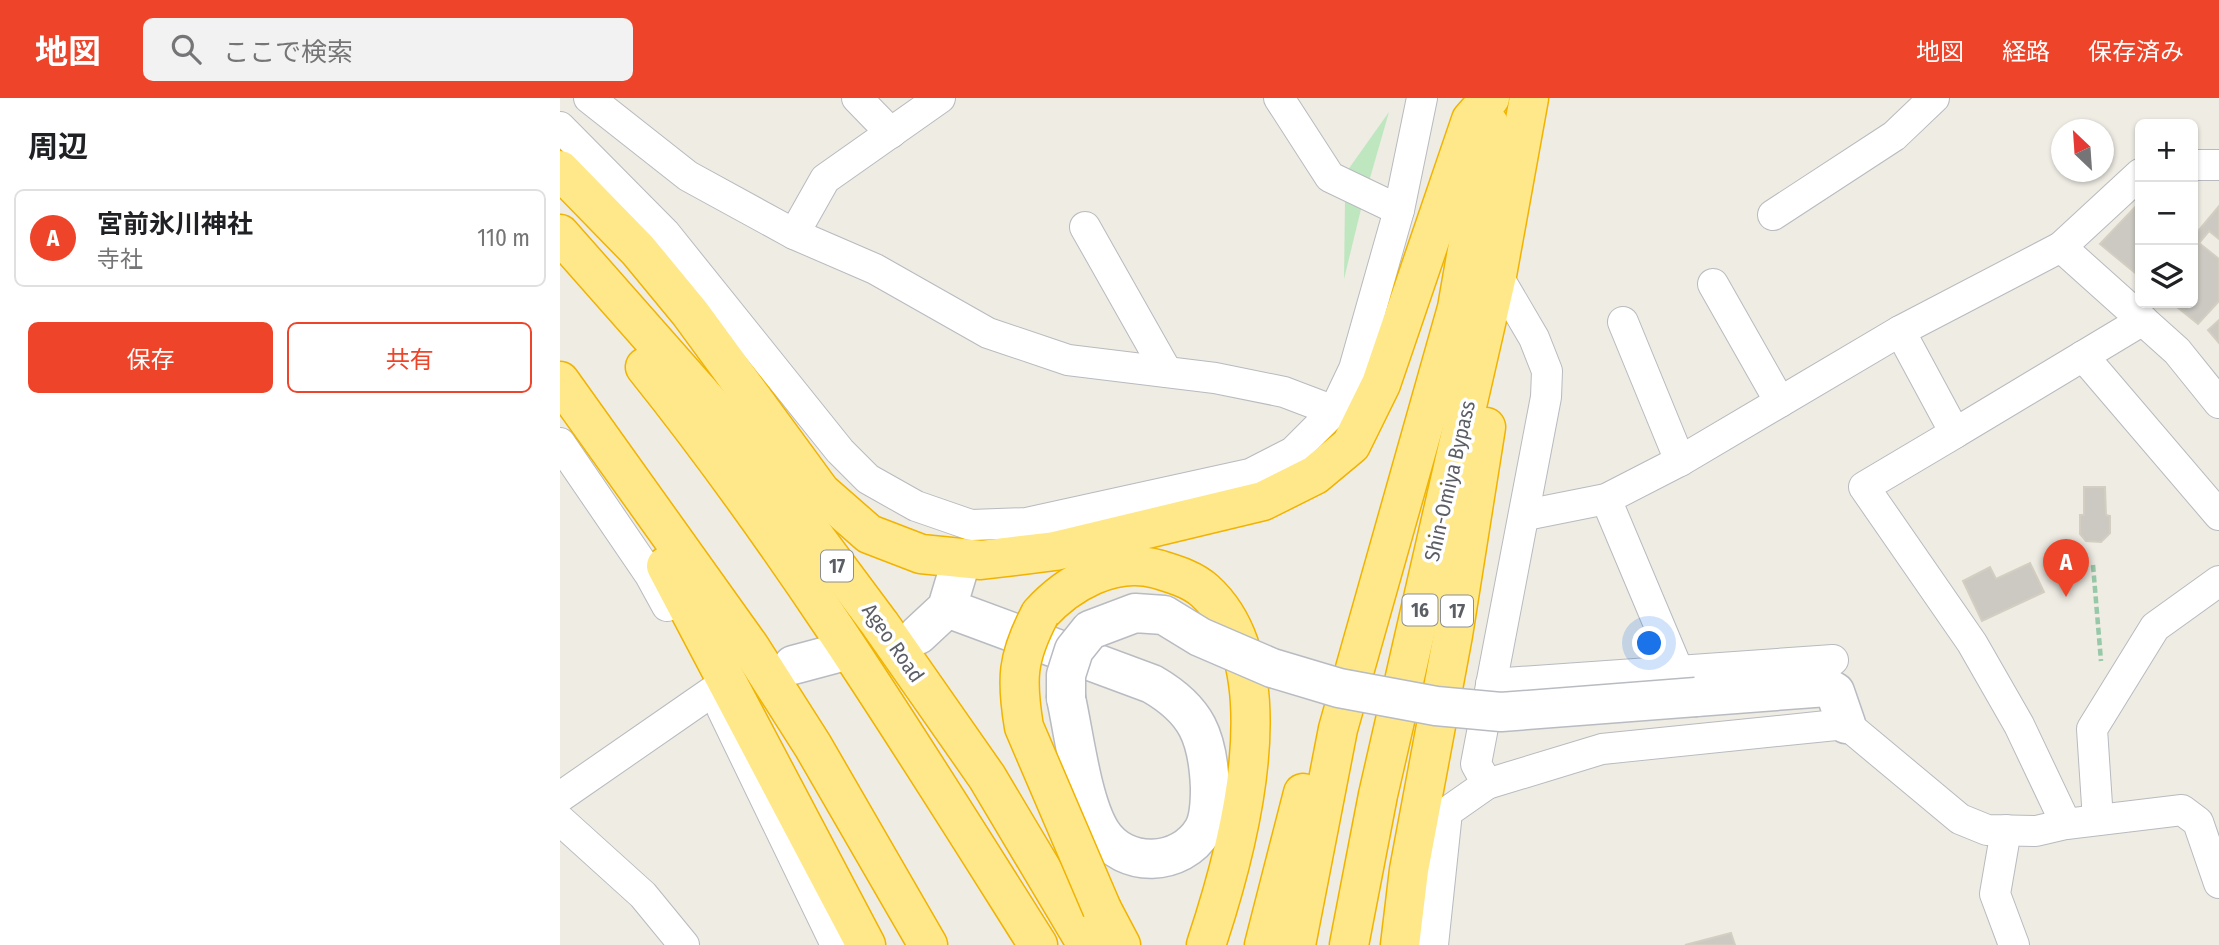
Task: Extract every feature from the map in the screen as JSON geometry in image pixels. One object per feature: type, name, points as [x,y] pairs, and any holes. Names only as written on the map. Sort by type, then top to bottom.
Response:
[{"type":"highway","points":[[560,170],[638,250],[690,313],[821,492],[869,534],[921,554],[981,560],[1055,551],[1263,501],[1315,475],[1351,445],[1381,384],[1471,120],[1492,98]]},
{"type":"highway","name":"Shin-Omiya Bypass","points":[[1296,945],[1338,729],[1457,308],[1492,98]]},
{"type":"highway","name":"Shin-Omiya Bypass","points":[[1349,945],[1378,795],[1497,275],[1529,98]]},
{"type":"highway","name":"Ageo Road","points":[[560,234],[748,447],[987,777],[1082,935]]},
{"type":"highway","points":[[560,262],[717,457],[846,641],[1038,945]]},
{"type":"highway","name":"17","points":[[1400,945],[1411,856],[1453,635],[1498,352],[1497,275]]},
{"type":"highway","points":[[560,382],[602,460],[684,597],[866,945]]},
{"type":"highway","points":[[560,382],[750,647],[813,746],[928,945]]},
{"type":"highway","points":[[1121,945],[1091,884],[1024,727],[1020,702],[1021,654],[1040,614],[1056,596],[1099,572],[1145,566],[1184,578],[1204,590],[1237,637],[1248,674],[1250,718],[1242,813],[1206,945]]},
{"type":"highway","name":"Shin-Omiya Bypass","points":[[1264,945],[1303,793],[1338,729]]},
{"type":"highway","points":[[1386,945],[1411,856]]},
{"type":"street","points":[[589,98],[688,176],[794,234],[875,270],[988,332],[1068,360],[1167,372],[1284,392],[1334,411]]},
{"type":"street","points":[[857,98],[891,133]]},
{"type":"street","points":[[794,234],[825,179],[940,98]]},
{"type":"street","points":[[1279,98],[1330,177],[1399,211]]},
{"type":"street","points":[[560,127],[665,233],[840,451],[868,479],[916,506],[971,525],[1027,523],[1250,474],[1293,452],[1334,411],[1354,369],[1399,211],[1422,98]]},
{"type":"street","points":[[1773,215],[1894,136],[1934,98]]},
{"type":"street","points":[[2198,164],[2219,165]]},
{"type":"street","points":[[1526,515],[1606,499],[1680,461],[1900,331],[2061,247],[2135,179]]},
{"type":"street","points":[[1084,227],[1167,372]]},
{"type":"street","points":[[2061,247],[2177,351],[2219,402]]},
{"type":"street","points":[[1487,783],[1476,764],[1526,515],[1546,397],[1547,371],[1534,338],[1497,275]]},
{"type":"street","points":[[1713,284],[1780,402]]},
{"type":"street","points":[[2066,824],[2019,725],[1972,643],[1864,487],[2143,320]]},
{"type":"street","points":[[1622,321],[1680,461]]},
{"type":"street","points":[[1900,331],[1955,433]]},
{"type":"street","points":[[2082,356],[2219,515]]},
{"type":"street","points":[[560,443],[650,575],[713,691],[836,945]]},
{"type":"street","points":[[1606,499],[1687,684]]},
{"type":"street","points":[[918,635],[947,608],[959,568]]},
{"type":"street","points":[[2098,820],[2092,729],[2154,627],[2219,581]]},
{"type":"street","points":[[947,608],[1152,684],[1176,698],[1194,722],[1208,750],[1210,805],[1203,829],[1183,851],[1159,859],[1131,857],[1116,848],[1101,832],[1089,803],[1066,698],[1066,675],[1074,650],[1090,630],[1135,613],[1164,615],[1200,637],[1272,668],[1339,688],[1436,705],[1501,712],[1833,660]]},
{"type":"street","points":[[793,665],[838,653]]},
{"type":"street","points":[[1491,684],[1827,687],[1835,692],[1846,724],[1960,818],[1987,830],[2036,831],[2066,824],[2182,810],[2198,822],[2219,883]]},
{"type":"street","points":[[560,797],[713,691]]},
{"type":"street","points":[[1411,856],[1447,812],[1487,783],[1602,749],[1846,724]]},
{"type":"street","points":[[1433,945],[1447,812]]},
{"type":"street","points":[[560,820],[643,895],[684,945]]},
{"type":"street","points":[[2006,830],[1994,894],[2014,945]]},
{"type":"path","points":[[2094,565],[2105,708]]},
{"type":"green space","points":[[1389,112],[1368,185],[1345,174]]},
{"type":"green space","points":[[1345,200],[1362,205],[1344,279]]},
{"type":"building","points":[[2219,206],[2219,239],[2209,231],[2199,243],[2219,259],[2219,301],[2198,324],[2178,308],[2198,308],[2198,231]]},
{"type":"building","points":[[2135,207],[2135,273],[2100,244]]},
{"type":"building","points":[[2219,320],[2219,343],[2208,330]]},
{"type":"building","points":[[2084,487],[2105,487],[2110,533],[2101,542],[2086,541],[2080,534],[2080,515],[2084,515]]},
{"type":"building","points":[[2030,563],[2044,592],[1982,621],[1963,581],[1990,567],[1996,579]]},
{"type":"building","points":[[1731,933],[1735,945],[1685,945]]},
{"type":"place","name":"宮前氷川神社","points":[[2066,597]]}]
